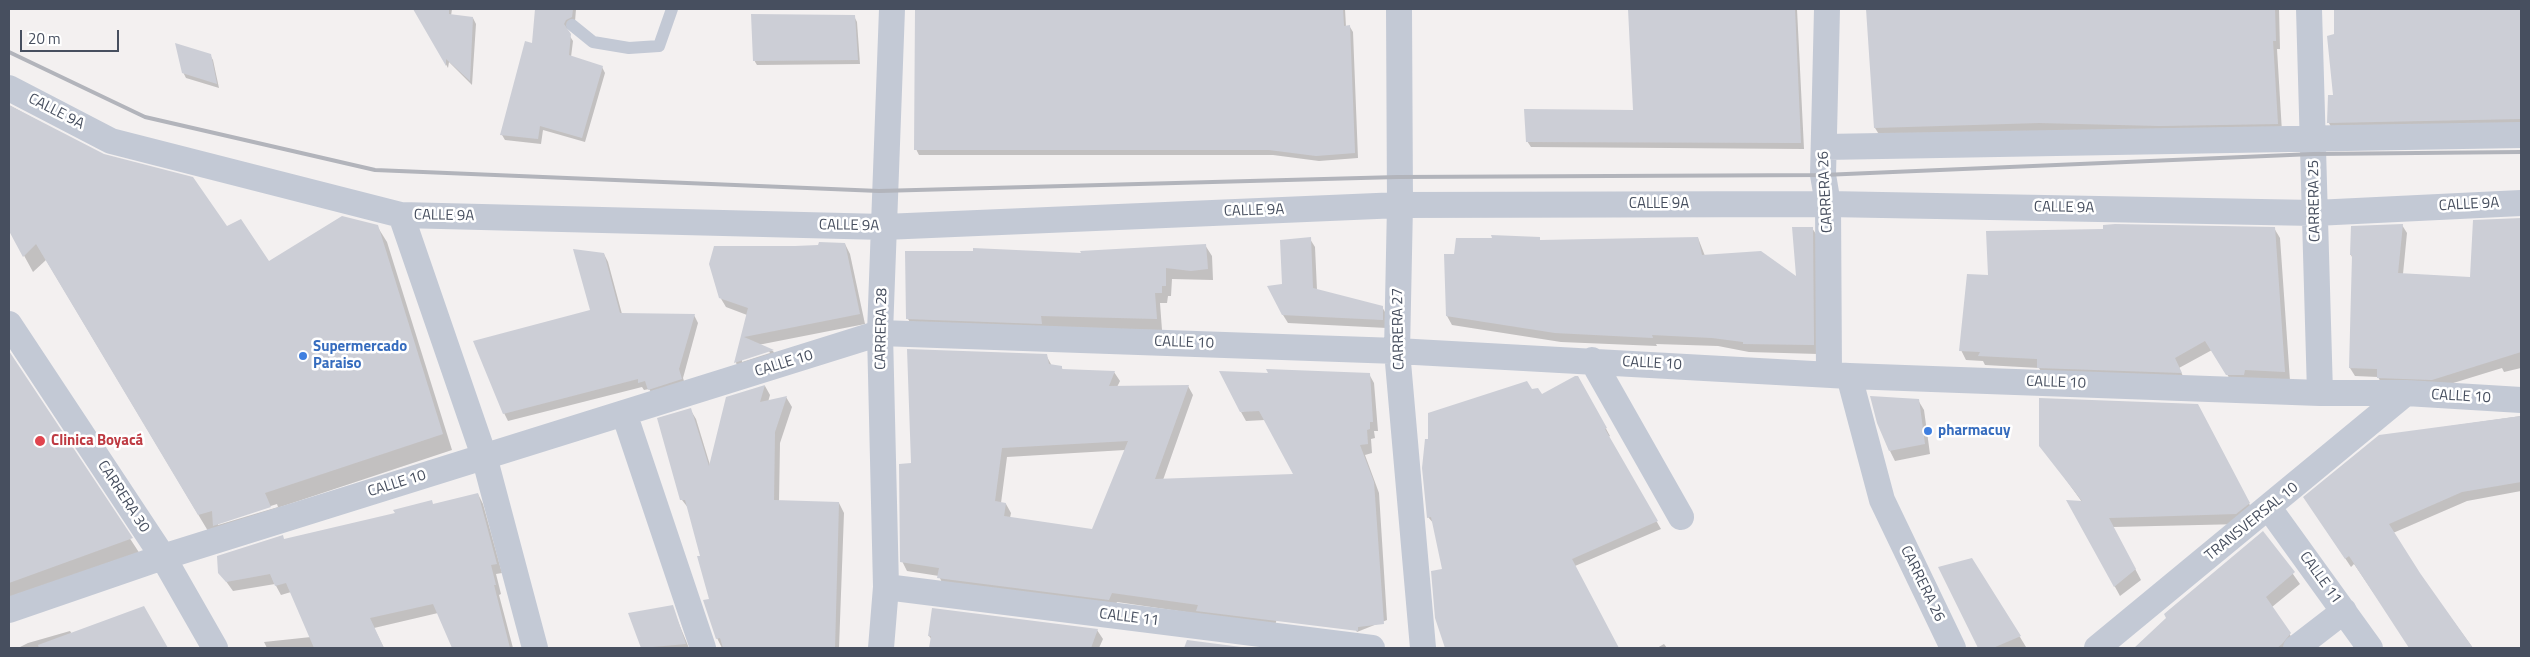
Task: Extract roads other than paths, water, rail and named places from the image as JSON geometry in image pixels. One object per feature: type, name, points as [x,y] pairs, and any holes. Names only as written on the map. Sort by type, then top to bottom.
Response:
[{"type":"street","name":"CARRERA 28","points":[[881,648],[886,588],[880,333],[892,9]]},
{"type":"street","name":"CARRERA 27","points":[[1399,9],[1400,205],[1397,350],[1423,648]]},
{"type":"street","name":"CARRERA 26","points":[[1828,9],[1823,175],[1828,204],[1839,375],[1882,500],[1953,648]]},
{"type":"street","name":"CARRERA 25","points":[[2309,9],[2320,393]]},
{"type":"street","name":"CALLE 9A","points":[[9,88],[111,140],[401,215],[884,226],[1400,205],[1828,204],[2315,213],[2521,203]]},
{"type":"street","points":[[1824,147],[2521,135]]},
{"type":"street","points":[[401,215],[484,456],[535,648]]},
{"type":"street","name":"CARRERA 30","points":[[9,324],[163,557],[215,648]]},
{"type":"street","name":"CALLE 10","points":[[9,610],[163,557],[880,333],[1397,350],[1839,375],[2320,393],[2406,393],[2521,400]]},
{"type":"street","name":"CALLE 10","points":[[1592,360],[1680,517]]},
{"type":"street","name":"TRANSVERSAL 10","points":[[2097,648],[2406,393]]},
{"type":"street","points":[[624,413],[703,648]]},
{"type":"street","name":"CALLE 11","points":[[2269,508],[2370,648]]},
{"type":"street","name":"CALLE 11","points":[[886,588],[1372,648]]},
{"type":"street","points":[[2296,648],[2344,612]]},
{"type":"lane","points":[[572,25],[593,42],[629,48],[659,46],[672,9]]},
{"type":"railway","points":[[9,52],[145,117],[375,170],[879,191],[1398,177],[1823,175],[2313,154],[2521,152]]},
{"type":"place","name":"Supermercado Paraiso","points":[[303,356]]},
{"type":"place","name":"pharmacuy","points":[[1928,431]]},
{"type":"place","name":"Clinica Boyacá","points":[[40,441]]}]
